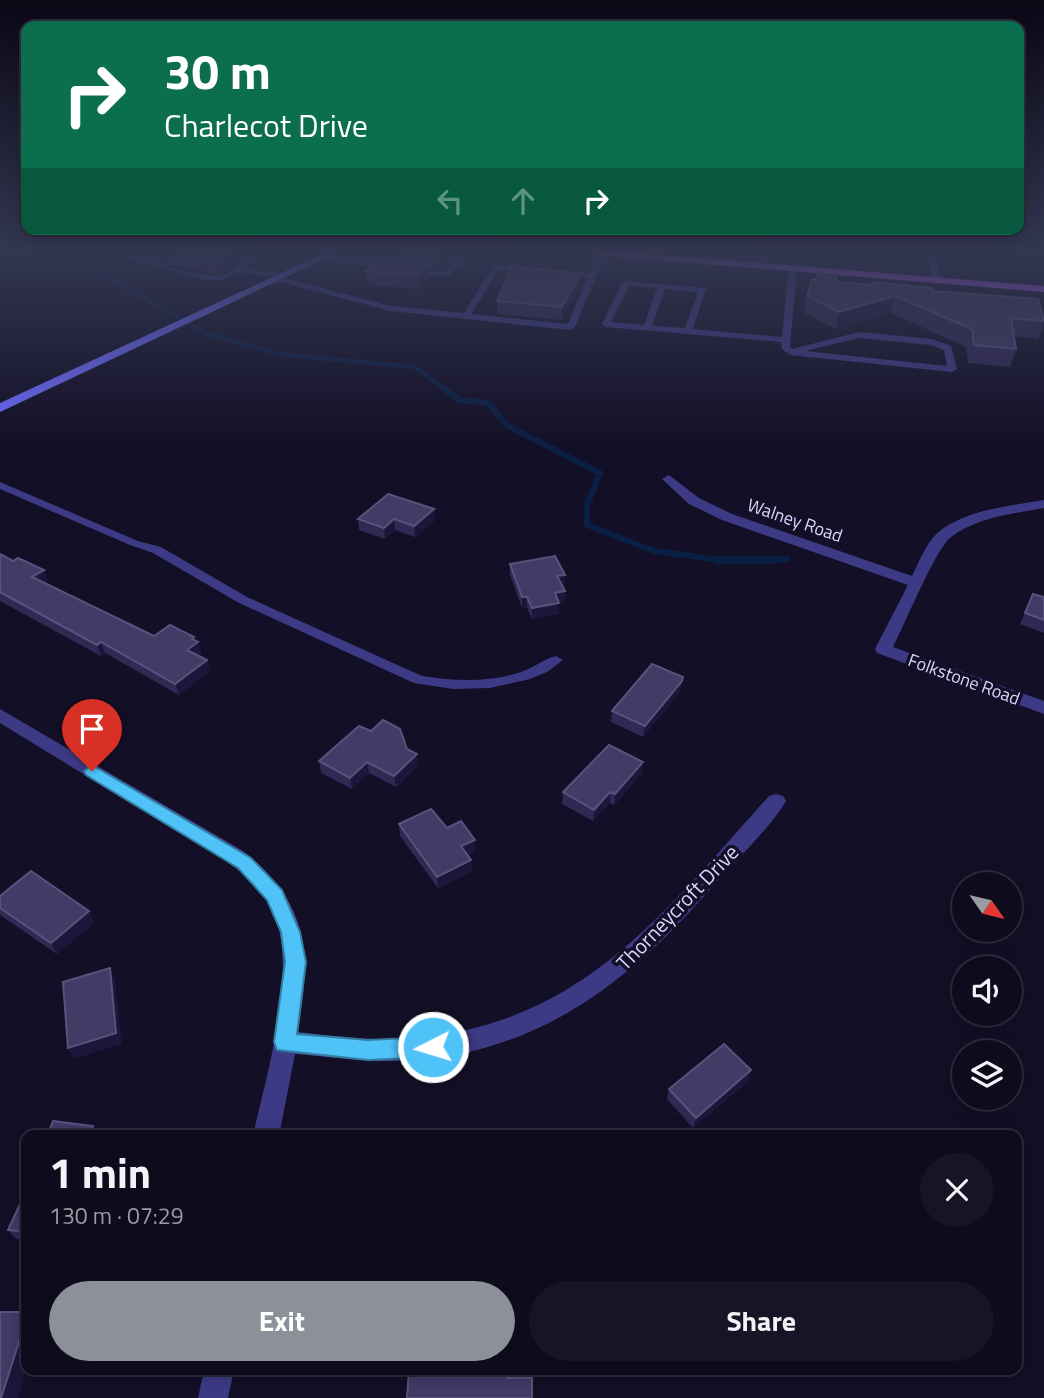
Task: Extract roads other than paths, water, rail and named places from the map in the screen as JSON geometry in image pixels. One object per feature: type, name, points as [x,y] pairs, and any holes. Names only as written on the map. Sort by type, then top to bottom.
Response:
[{"type":"main road","points":[[0,408],[193,317]]},
{"type":"street","name":"Walney Road","points":[[669,479],[694,501],[727,517],[917,583]]},
{"type":"street","points":[[917,583],[932,550],[953,528],[982,515],[1044,504]]},
{"type":"street","name":"Folkstone Road","points":[[917,583],[883,649],[1044,708]]},
{"type":"street","points":[[0,715],[236,857],[265,882],[281,905],[294,943],[295,974],[267,1130]]},
{"type":"street","name":"Thorneycroft Drive","points":[[285,1042],[368,1050],[419,1049],[457,1044],[502,1033],[545,1017],[577,999],[626,963],[776,801]]},
{"type":"street","points":[[213,1398],[218,1375]]},
{"type":"lane","points":[[478,317],[571,327],[575,317]]},
{"type":"lane","points":[[609,317],[606,324],[785,340]]},
{"type":"lane","points":[[647,328],[651,317]]},
{"type":"lane","points":[[688,331],[693,317]]},
{"type":"lane","points":[[788,317],[785,347],[790,352],[952,369],[948,348],[932,342],[859,335],[790,352]]},
{"type":"lane","points":[[0,485],[134,543],[157,550],[243,600],[419,680],[448,686],[475,684],[541,671],[556,660]]},
{"type":"waterway","points":[[178,317],[205,333],[278,354],[415,367],[444,389]]},
{"type":"waterway","points":[[442,387],[459,400],[488,403],[508,426],[600,473],[587,505],[587,525],[654,551],[721,560]]},
{"type":"waterway","points":[[758,560],[787,559]]},
{"type":"waterway","points":[[721,560],[758,560]]},
{"type":"waterway","points":[[721,560],[758,560]]},
{"type":"waterway","points":[[758,560],[772,560]]}]
